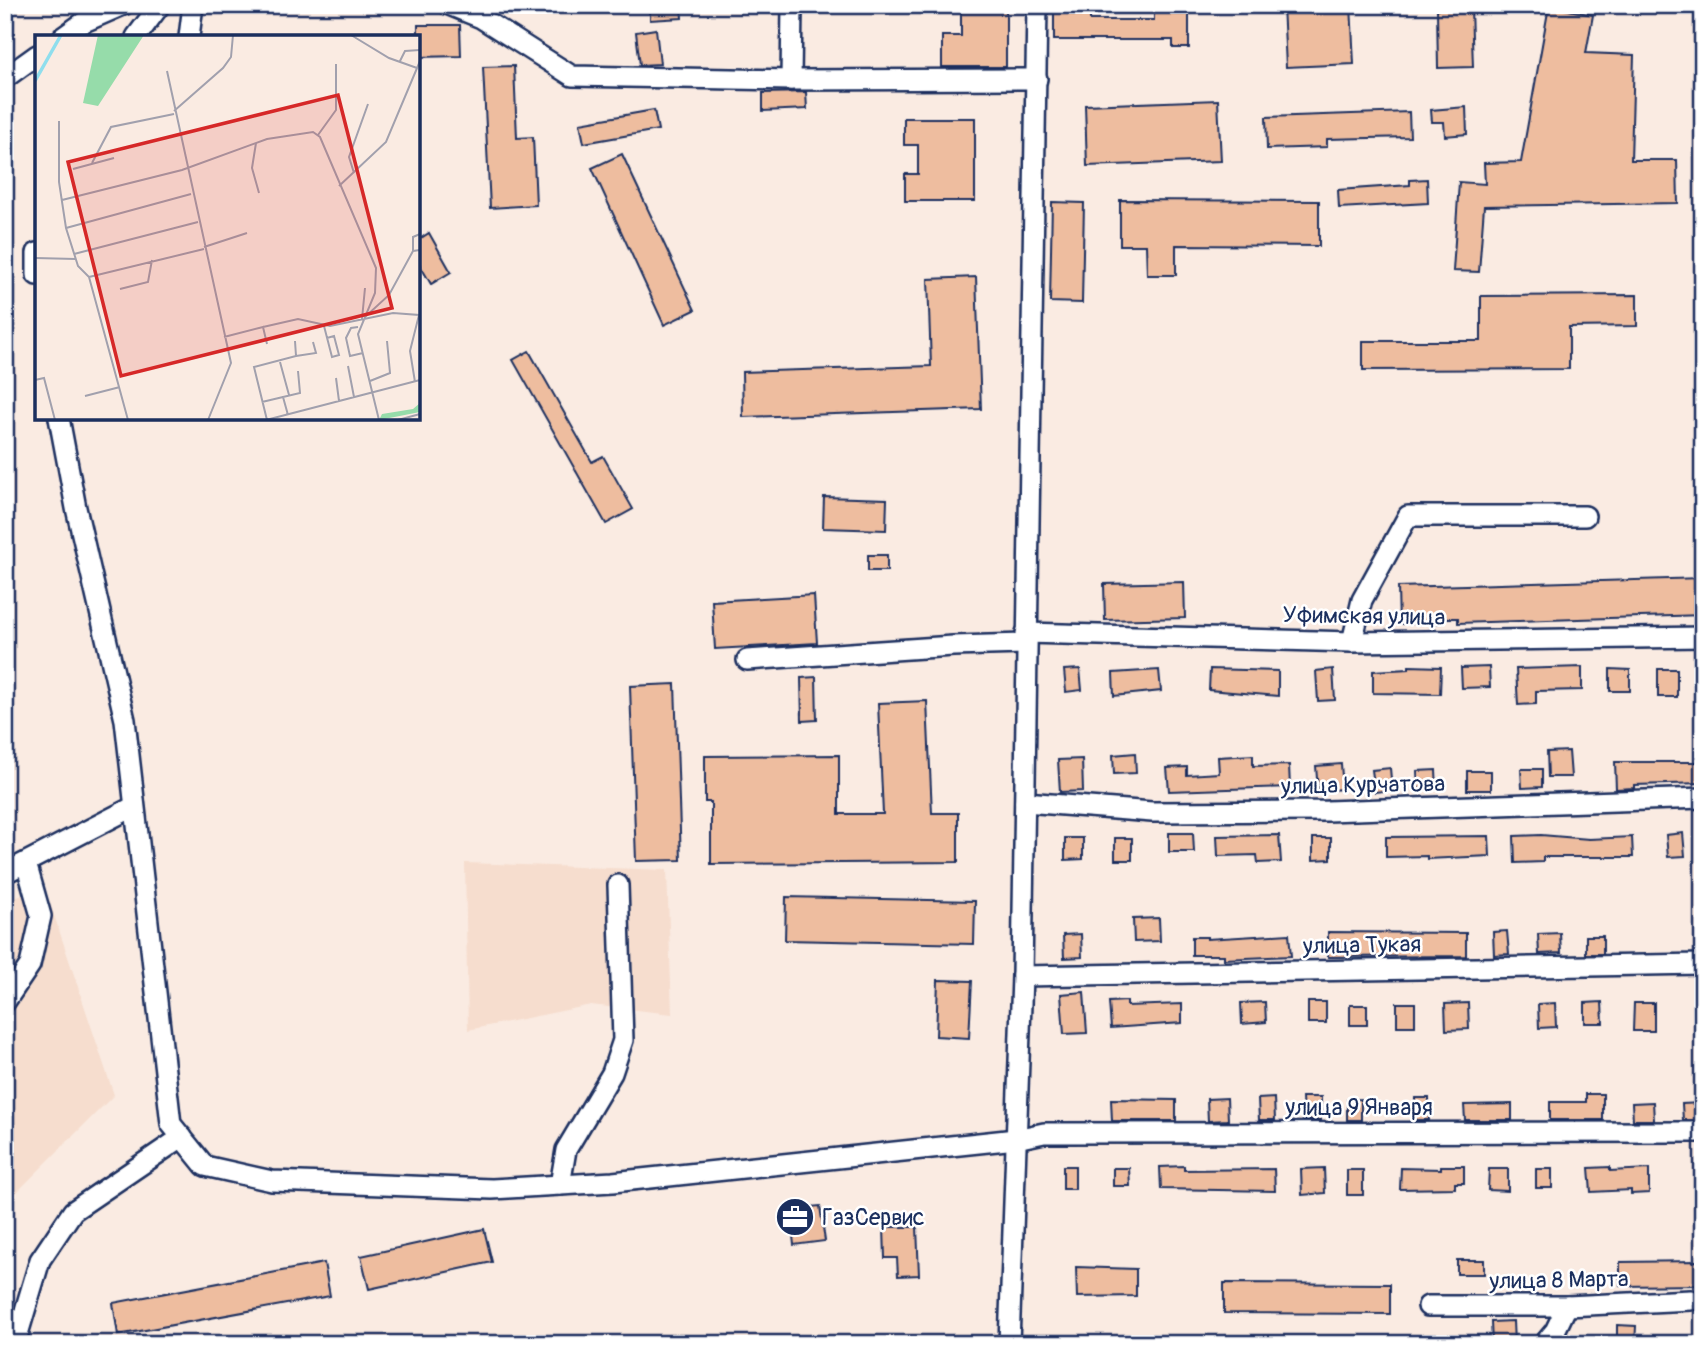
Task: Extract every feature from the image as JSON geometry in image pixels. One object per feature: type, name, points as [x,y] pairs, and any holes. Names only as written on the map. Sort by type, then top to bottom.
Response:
[{"type":"street","points":[[66,35],[84,22],[123,5]]},
{"type":"street","points":[[138,35],[160,5]]},
{"type":"street","points":[[189,35],[192,5]]},
{"type":"street","points":[[449,5],[481,18],[572,76],[791,80],[1037,79]]},
{"type":"street","points":[[791,80],[792,5]]},
{"type":"street","points":[[1009,1344],[1022,975],[1037,5]]},
{"type":"street","points":[[5,78],[35,56]]},
{"type":"street","name":"улица 9 Января","points":[[59,420],[125,720],[171,1124],[205,1166],[272,1181],[492,1189],[560,1185],[1016,1139],[1044,1133],[1703,1132]]},
{"type":"street","points":[[1352,642],[1362,600],[1408,516],[1585,516]]},
{"type":"street","name":"Уфимская улица","points":[[747,660],[1026,639],[1352,642],[1703,638]]},
{"type":"street","name":"улица Курчатова","points":[[1025,802],[1152,812],[1314,811],[1703,799]]},
{"type":"street","points":[[5,873],[133,807]]},
{"type":"street","points":[[5,1002],[30,965],[41,916],[26,863]]},
{"type":"street","points":[[560,1185],[566,1150],[612,1073],[623,1040],[618,885]]},
{"type":"street","name":"улица Тукая","points":[[1022,975],[1703,964]]},
{"type":"street","points":[[15,1344],[40,1260],[73,1211],[182,1137]]},
{"type":"street","name":"улица 8 Марта","points":[[1428,1306],[1567,1306],[1691,1300]]},
{"type":"street","points":[[1544,1344],[1555,1331],[1567,1306]]},
{"type":"shaded area","points":[[465,863],[667,870],[672,1014],[591,1005],[468,1030]]},
{"type":"shaded area","points":[[24,894],[49,900],[114,1095],[5,1204],[5,903]]},
{"type":"building","points":[[650,5],[681,5],[682,18],[650,20]]},
{"type":"building","points":[[961,5],[1006,5],[1006,67],[942,67],[942,36],[961,36]]},
{"type":"building","points":[[1054,5],[1090,5],[1090,20],[1154,20],[1154,5],[1189,5],[1189,48],[1173,48],[1173,40],[1054,40]]},
{"type":"building","points":[[1283,5],[1351,5],[1354,64],[1286,67]]},
{"type":"building","points":[[1549,6],[1593,15],[1586,53],[1634,55],[1631,160],[1677,160],[1678,203],[1484,206],[1479,272],[1453,271],[1459,182],[1485,184],[1484,163],[1521,162]]},
{"type":"building","points":[[1471,8],[1473,67],[1438,68],[1437,9]]},
{"type":"building","points":[[418,25],[460,25],[461,56],[420,57]]},
{"type":"building","points":[[656,29],[660,64],[640,65],[636,32]]},
{"type":"building","points":[[514,66],[517,138],[533,137],[536,205],[490,208],[483,67]]},
{"type":"building","points":[[806,92],[807,109],[763,111],[763,93]]},
{"type":"building","points":[[1218,100],[1221,161],[1087,166],[1085,105]]},
{"type":"building","points":[[1466,107],[1467,134],[1445,136],[1444,122],[1432,122],[1431,110]]},
{"type":"building","points":[[654,110],[658,130],[584,143],[580,123]]},
{"type":"building","points":[[1409,112],[1410,137],[1327,139],[1327,147],[1267,149],[1266,117]]},
{"type":"building","points":[[904,118],[975,118],[975,201],[905,201],[905,174],[918,174],[918,145],[904,145]]},
{"type":"building","points":[[622,154],[695,310],[664,325],[592,168]]},
{"type":"building","points":[[1427,179],[1428,203],[1339,208],[1338,190],[1410,185],[1410,180]]},
{"type":"building","points":[[1120,200],[1319,201],[1319,246],[1176,245],[1176,275],[1147,275],[1146,245],[1120,245]]},
{"type":"building","points":[[1052,202],[1084,203],[1082,303],[1050,302]]},
{"type":"building","points":[[429,233],[451,272],[431,284],[420,265],[420,239]]},
{"type":"building","points":[[976,277],[981,409],[743,417],[742,372],[931,366],[928,279]]},
{"type":"building","points":[[1637,295],[1637,326],[1569,327],[1569,369],[1363,370],[1363,341],[1481,341],[1481,296]]},
{"type":"building","points":[[529,351],[592,462],[603,456],[633,509],[606,524],[513,360]]},
{"type":"building","points":[[824,497],[887,499],[886,530],[823,528]]},
{"type":"building","points":[[868,555],[887,555],[887,571],[868,571]]},
{"type":"building","points":[[1703,578],[1703,615],[1458,623],[1458,618],[1442,618],[1442,623],[1399,624],[1398,587]]},
{"type":"building","points":[[1184,582],[1185,618],[1105,620],[1104,584]]},
{"type":"building","points":[[814,595],[817,643],[715,649],[712,601]]},
{"type":"building","points":[[1409,666],[1441,667],[1440,694],[1373,693],[1373,671],[1409,669]]},
{"type":"building","points":[[1489,667],[1490,687],[1462,688],[1461,668]]},
{"type":"building","points":[[1582,667],[1582,690],[1536,691],[1536,704],[1518,705],[1516,669]]},
{"type":"building","points":[[1080,669],[1082,690],[1066,692],[1064,670]]},
{"type":"building","points":[[1210,669],[1278,671],[1278,696],[1209,690]]},
{"type":"building","points":[[1333,669],[1335,700],[1318,701],[1316,671]]},
{"type":"building","points":[[1610,669],[1630,670],[1630,691],[1610,691]]},
{"type":"building","points":[[1658,669],[1677,669],[1677,697],[1658,697]]},
{"type":"building","points":[[1159,670],[1161,691],[1114,696],[1113,673]]},
{"type":"building","points":[[816,677],[817,720],[802,721],[801,678]]},
{"type":"building","points":[[675,684],[681,860],[636,861],[630,686]]},
{"type":"building","points":[[927,701],[932,813],[958,813],[958,862],[711,864],[711,802],[705,802],[705,756],[839,755],[839,814],[883,814],[878,703]]},
{"type":"building","points":[[1569,751],[1571,777],[1548,777],[1547,752]]},
{"type":"building","points":[[1135,753],[1136,773],[1114,774],[1113,755]]},
{"type":"building","points":[[1253,755],[1253,766],[1289,765],[1290,787],[1169,791],[1167,768],[1187,767],[1187,775],[1219,773],[1218,757]]},
{"type":"building","points":[[1082,759],[1083,791],[1060,792],[1058,760]]},
{"type":"building","points":[[1615,762],[1703,762],[1703,783],[1634,785],[1634,788],[1616,789]]},
{"type":"building","points":[[1341,764],[1343,789],[1318,791],[1316,766]]},
{"type":"building","points":[[1390,768],[1392,790],[1375,792],[1372,770]]},
{"type":"building","points":[[1521,769],[1542,769],[1542,787],[1522,788]]},
{"type":"building","points":[[1436,770],[1437,788],[1418,789],[1417,771]]},
{"type":"building","points":[[1467,771],[1491,771],[1491,790],[1467,790]]},
{"type":"building","points":[[1169,833],[1193,833],[1194,852],[1169,852]]},
{"type":"building","points":[[1683,833],[1685,856],[1668,857],[1666,835]]},
{"type":"building","points":[[1279,835],[1281,862],[1258,863],[1257,855],[1218,856],[1217,836]]},
{"type":"building","points":[[1489,836],[1490,856],[1427,859],[1427,856],[1386,857],[1386,837]]},
{"type":"building","points":[[1514,836],[1589,839],[1632,837],[1633,857],[1543,857],[1543,862],[1515,863]]},
{"type":"building","points":[[1065,838],[1083,838],[1083,859],[1065,860]]},
{"type":"building","points":[[1115,838],[1132,838],[1132,860],[1115,860]]},
{"type":"building","points":[[1313,838],[1331,838],[1331,859],[1313,860]]},
{"type":"building","points":[[786,897],[975,901],[974,944],[785,940]]},
{"type":"building","points":[[1159,918],[1160,941],[1134,942],[1133,919]]},
{"type":"building","points":[[1507,931],[1509,954],[1494,955],[1493,932]]},
{"type":"building","points":[[1328,932],[1466,933],[1466,956],[1328,957]]},
{"type":"building","points":[[1560,933],[1561,953],[1539,954],[1538,934]]},
{"type":"building","points":[[1081,934],[1082,957],[1064,958],[1063,935]]},
{"type":"building","points":[[1289,934],[1291,956],[1224,959],[1224,955],[1192,955],[1192,937],[1207,939]]},
{"type":"building","points":[[1586,936],[1603,936],[1603,954],[1586,954]]},
{"type":"building","points":[[938,980],[972,981],[969,1038],[936,1036]]},
{"type":"building","points":[[1084,992],[1087,1033],[1064,1034],[1061,994]]},
{"type":"building","points":[[1127,1001],[1127,1006],[1182,1004],[1182,1023],[1111,1028],[1109,1002]]},
{"type":"building","points":[[1265,1002],[1266,1022],[1242,1024],[1241,1003]]},
{"type":"building","points":[[1308,1002],[1326,1002],[1326,1023],[1308,1023]]},
{"type":"building","points":[[1602,1002],[1603,1023],[1585,1023],[1585,1003]]},
{"type":"building","points":[[1397,1003],[1415,1003],[1415,1026],[1397,1026]]},
{"type":"building","points":[[1468,1003],[1469,1029],[1446,1030],[1445,1004]]},
{"type":"building","points":[[1555,1003],[1556,1027],[1539,1028],[1538,1004]]},
{"type":"building","points":[[1634,1003],[1654,1003],[1654,1031],[1633,1031]]},
{"type":"building","points":[[1350,1005],[1367,1005],[1367,1025],[1350,1025]]},
{"type":"building","points":[[1586,1094],[1603,1094],[1603,1120],[1550,1120],[1550,1102],[1586,1102]]},
{"type":"building","points":[[1302,1097],[1321,1097],[1321,1120],[1303,1120]]},
{"type":"building","points":[[1227,1098],[1228,1120],[1208,1121],[1207,1099]]},
{"type":"building","points":[[1274,1098],[1275,1120],[1259,1120],[1258,1099]]},
{"type":"building","points":[[1415,1098],[1429,1098],[1429,1120],[1415,1120]]},
{"type":"building","points":[[1111,1099],[1176,1100],[1176,1121],[1112,1121]]},
{"type":"building","points":[[1361,1099],[1361,1120],[1347,1120],[1347,1100]]},
{"type":"building","points":[[1653,1102],[1654,1120],[1633,1120],[1632,1103]]},
{"type":"building","points":[[1701,1103],[1702,1120],[1683,1120],[1682,1104]]},
{"type":"building","points":[[1512,1104],[1512,1120],[1465,1120],[1464,1105]]},
{"type":"building","points":[[1063,1166],[1075,1166],[1075,1189],[1063,1189]]},
{"type":"building","points":[[1184,1166],[1184,1170],[1274,1169],[1275,1191],[1161,1189],[1160,1167]]},
{"type":"building","points":[[1441,1166],[1464,1166],[1464,1183],[1455,1183],[1455,1188],[1400,1189],[1401,1168],[1441,1169]]},
{"type":"building","points":[[1610,1167],[1610,1171],[1649,1169],[1649,1193],[1631,1194],[1631,1190],[1591,1192],[1589,1168]]},
{"type":"building","points":[[1113,1168],[1129,1168],[1130,1186],[1113,1186]]},
{"type":"building","points":[[1324,1168],[1325,1193],[1302,1195],[1301,1169]]},
{"type":"building","points":[[1489,1169],[1508,1169],[1508,1191],[1488,1190]]},
{"type":"building","points":[[1536,1169],[1552,1169],[1552,1188],[1536,1188]]},
{"type":"building","points":[[1347,1170],[1363,1170],[1363,1195],[1347,1195]]},
{"type":"building","points":[[820,1206],[825,1241],[794,1245],[790,1209]]},
{"type":"building","points":[[884,1227],[917,1227],[919,1275],[898,1276],[897,1258],[885,1258]]},
{"type":"building","points":[[484,1229],[492,1262],[369,1289],[361,1256]]},
{"type":"building","points":[[1457,1260],[1484,1260],[1484,1274],[1457,1274]]},
{"type":"building","points":[[1698,1261],[1698,1285],[1620,1286],[1620,1262]]},
{"type":"building","points":[[324,1263],[330,1296],[118,1335],[113,1303]]},
{"type":"building","points":[[1076,1267],[1136,1269],[1136,1296],[1077,1297]]},
{"type":"building","points":[[1224,1283],[1390,1284],[1390,1314],[1224,1313]]},
{"type":"building","points":[[1513,1321],[1514,1344],[1492,1344],[1491,1322]]},
{"type":"building","points":[[1617,1325],[1636,1326],[1635,1344],[1617,1344]]},
{"type":"place","name":"ГазСервис","points":[[795,1217]]}]
